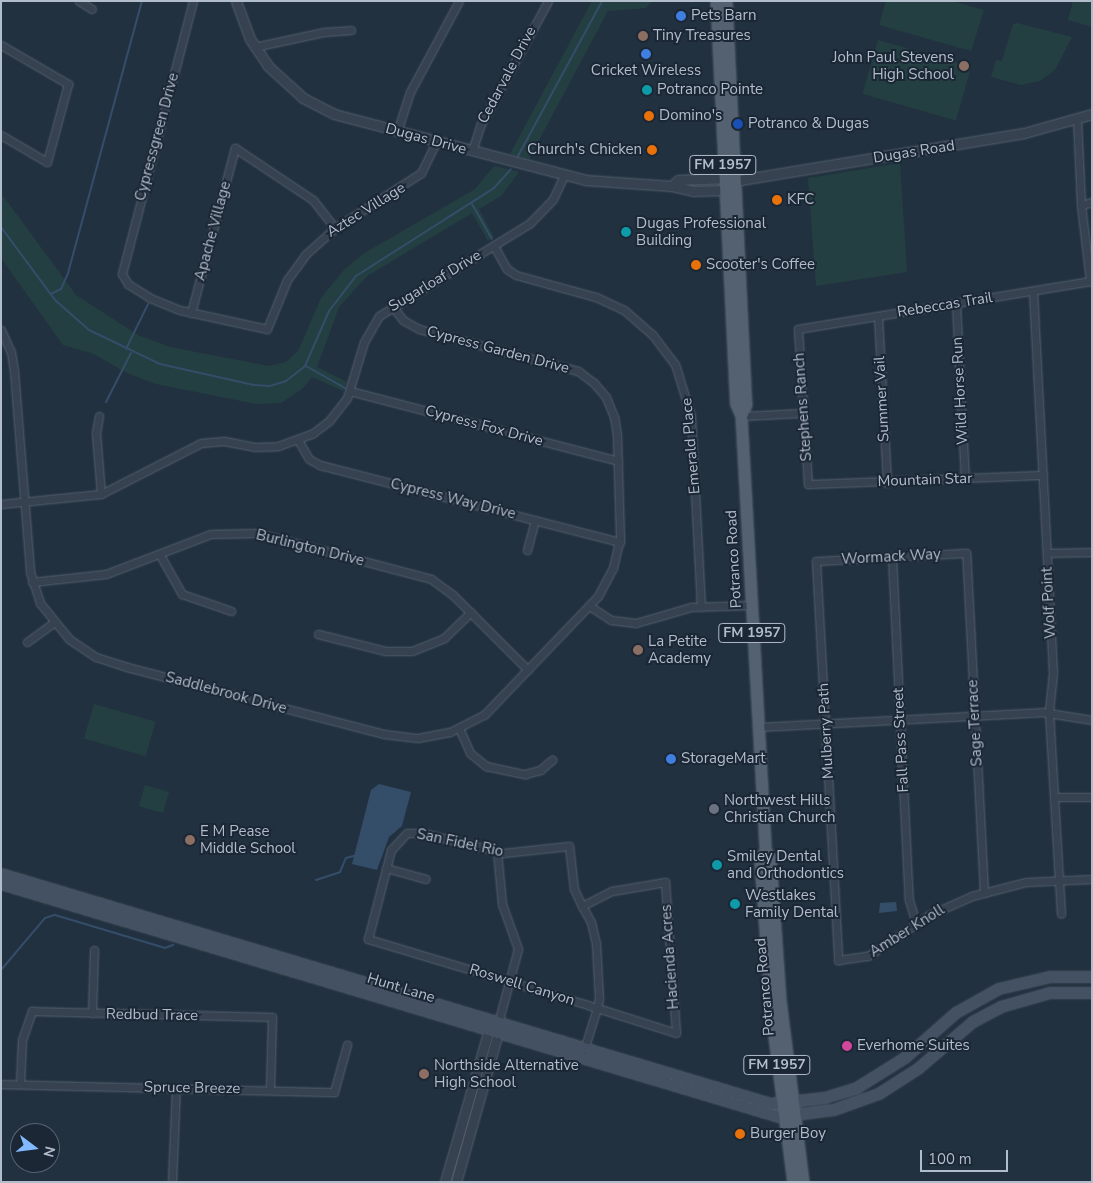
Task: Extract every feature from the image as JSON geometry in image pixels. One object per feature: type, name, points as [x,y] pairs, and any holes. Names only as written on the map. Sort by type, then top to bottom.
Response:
[{"type":"main road","name":"Potranco Road","points":[[716,1],[746,404],[741,416]]},
{"type":"main road","name":"Potranco Road","points":[[726,1],[729,178],[724,190],[736,404],[741,416],[765,850],[760,860],[761,877],[766,952],[789,1116],[803,1182]]},
{"type":"main road","name":"Potranco Road","points":[[765,850],[770,857],[780,1000],[776,1013]]},
{"type":"main road","name":"Hunt Lane","points":[[2,877],[134,920],[407,1001],[765,1103],[787,1103],[834,1096],[866,1083],[905,1058],[970,1004],[1025,981],[1058,976],[1092,977]]},
{"type":"main road","points":[[761,877],[766,880],[769,922],[775,942]]},
{"type":"main road","points":[[766,952],[771,955],[780,1000]]},
{"type":"main road","points":[[789,1116],[844,1107],[887,1090],[918,1069],[978,1019],[1030,997],[1058,993],[1092,994]]},
{"type":"main road","name":"Hunt Lane","points":[[407,1001],[489,1030],[499,1028],[666,1084],[789,1116]]},
{"type":"main road","points":[[970,1004],[978,1019]]},
{"type":"main road","points":[[666,1084],[671,1081],[706,1091],[710,1087]]},
{"type":"main road","name":"Potranco Road","points":[[789,1116],[793,1182]]},
{"type":"street","points":[[79,1],[92,9]]},
{"type":"street","name":"Cypressgreen Drive","points":[[192,313],[150,298],[128,284],[122,274],[193,1]]},
{"type":"street","name":"Dugas Drive","points":[[236,1],[254,47],[280,79],[310,102],[341,117],[564,175],[615,185],[672,186],[678,190],[724,190]]},
{"type":"street","points":[[397,132],[410,92],[459,1]]},
{"type":"street","name":"Cedarvale Drive","points":[[472,151],[481,124],[548,1]]},
{"type":"street","points":[[254,47],[324,32],[351,30]]},
{"type":"street","points":[[1,45],[68,84],[47,162],[1,135]]},
{"type":"street","name":"Dugas Road","points":[[729,178],[1024,133],[1092,114]]},
{"type":"street","points":[[1077,119],[1082,205],[1091,281]]},
{"type":"street","name":"Aztec Village","points":[[192,313],[266,329],[277,300],[297,266],[335,228],[412,181],[427,165],[436,142]]},
{"type":"street","name":"Apache Village","points":[[192,313],[235,148],[313,200],[335,228]]},
{"type":"street","name":"Sugarloaf Drive","points":[[1,504],[101,494],[201,443],[224,441],[264,447],[298,440],[329,421],[350,391],[367,334],[379,316],[392,306],[494,246],[536,218],[553,199],[564,175]]},
{"type":"street","name":"Dugas Drive","points":[[672,186],[678,180],[729,178]]},
{"type":"street","points":[[1082,205],[1092,202]]},
{"type":"street","name":"Emerald Place","points":[[494,246],[505,266],[513,274],[596,297],[624,310],[652,334],[675,364],[691,416],[701,606]]},
{"type":"street","name":"Rebeccas Trail","points":[[798,329],[1091,281]]},
{"type":"street","name":"Wolf Point","points":[[1032,291],[1053,673],[1049,712],[1061,914]]},
{"type":"street","name":"Wild Horse Run","points":[[956,303],[965,479]]},
{"type":"street","name":"Cypress Garden Drive","points":[[392,306],[404,320],[420,329],[565,367],[586,376],[601,391],[612,409],[618,461],[620,542]]},
{"type":"street","name":"Summer Vail","points":[[878,316],[887,483]]},
{"type":"street","name":"Stephens Ranch","points":[[798,329],[808,484]]},
{"type":"street","name":"Saddlebrook Drive","points":[[1,330],[13,362],[32,582],[53,623],[78,646],[106,661],[365,729],[418,738],[459,728],[494,707],[590,607],[608,579],[620,542]]},
{"type":"street","name":"Cypress Fox Drive","points":[[350,391],[618,461]]},
{"type":"street","points":[[741,416],[803,413]]},
{"type":"street","points":[[99,416],[96,433],[101,494]]},
{"type":"street","name":"Cypress Way Drive","points":[[298,440],[309,458],[320,465],[620,542]]},
{"type":"street","name":"Mountain Star","points":[[808,484],[887,483],[1043,475]]},
{"type":"street","points":[[527,550],[535,520]]},
{"type":"street","name":"Burlington Drive","points":[[32,582],[106,574],[211,534],[257,533],[424,577],[446,589],[528,670]]},
{"type":"street","points":[[1047,553],[1092,552]]},
{"type":"street","name":"Wormack Way","points":[[816,561],[966,553]]},
{"type":"street","name":"Sage Terrace","points":[[966,553],[984,892]]},
{"type":"street","points":[[160,555],[182,594],[231,611]]},
{"type":"street","name":"Fall Pass Street","points":[[892,557],[909,900],[916,923]]},
{"type":"street","name":"Mulberry Path","points":[[816,561],[838,960]]},
{"type":"street","points":[[590,607],[608,619],[633,624],[701,606],[751,605]]},
{"type":"street","points":[[318,634],[385,651],[412,651],[444,638],[471,612]]},
{"type":"street","points":[[28,642],[53,623]]},
{"type":"street","points":[[758,727],[1049,712],[1092,720]]},
{"type":"street","points":[[459,728],[470,753],[486,766],[524,774],[540,770],[552,760]]},
{"type":"street","points":[[1054,797],[1092,797]]},
{"type":"street","name":"San Fidel Rio","points":[[368,939],[386,868],[396,842],[412,832],[497,852],[520,853],[569,846],[572,880],[582,906]]},
{"type":"street","points":[[456,1182],[492,1059],[518,944],[502,904],[497,852]]},
{"type":"street","points":[[386,868],[426,879]]},
{"type":"street","name":"Amber Knoll","points":[[838,960],[868,956],[916,923],[950,904],[984,892],[1026,882],[1092,879]]},
{"type":"street","name":"Hacienda Acres","points":[[582,906],[612,891],[665,882],[676,1033]]},
{"type":"street","points":[[582,906],[591,922],[596,943],[600,989],[597,1008],[584,1050]]},
{"type":"street","name":"Roswell Canyon","points":[[368,939],[676,1033]]},
{"type":"street","points":[[92,1013],[94,950]]},
{"type":"street","name":"Redbud Trace","points":[[20,1084],[22,1040],[32,1011],[272,1017],[270,1090]]},
{"type":"street","points":[[445,1182],[489,1030]]},
{"type":"street","name":"Spruce Breeze","points":[[1,1084],[334,1092],[348,1045]]},
{"type":"street","points":[[481,1056],[492,1059]]},
{"type":"street","points":[[172,1182],[176,1088]]},
{"type":"street","points":[[448,1169],[458,1172]]},
{"type":"green space","points":[[592,1],[652,1],[646,8],[608,11],[529,159],[510,154]]},
{"type":"green space","points":[[886,1],[952,1],[984,10],[971,51],[879,25]]},
{"type":"green space","points":[[1073,1],[1092,1],[1092,27],[1068,20]]},
{"type":"green space","points":[[1017,23],[1072,37],[1055,70],[1040,81],[1021,85],[991,77],[996,60],[1002,61],[1013,24]]},
{"type":"green space","points":[[878,40],[971,67],[956,121],[863,94]]},
{"type":"green space","points":[[900,163],[907,272],[816,286],[808,178]]},
{"type":"green space","points":[[494,166],[519,172],[501,196],[479,209],[494,237],[488,241],[472,213],[367,276],[339,307],[317,367],[347,382],[343,391],[312,377],[302,389],[281,403],[256,404],[156,384],[125,372],[94,354],[63,345],[1,258],[1,193],[76,295],[138,335],[170,347],[269,366],[286,362],[298,351],[321,298],[344,270],[363,254],[475,189]]},
{"type":"green space","points":[[94,704],[156,722],[146,756],[84,739]]},
{"type":"green space","points":[[145,785],[169,792],[163,813],[139,806]]},
{"type":"water","points":[[379,784],[411,792],[402,826],[389,837],[377,870],[352,864],[371,790]]},
{"type":"water","points":[[896,902],[897,911],[879,913],[880,903]]},
{"type":"waterway","points":[[51,294],[61,289],[68,273],[142,1]]},
{"type":"waterway","points":[[518,156],[602,1]]},
{"type":"waterway","points":[[1,227],[55,300],[89,330],[160,364],[254,385],[270,386],[286,381],[305,366],[329,311],[356,276],[494,188],[511,169]]},
{"type":"waterway","points":[[472,204],[492,239]]},
{"type":"waterway","points":[[126,349],[148,304]]},
{"type":"waterway","points":[[106,402],[131,353]]},
{"type":"waterway","points":[[306,366],[345,388]]},
{"type":"waterway","points":[[316,880],[340,872],[346,858],[354,856]]},
{"type":"waterway","points":[[1,970],[45,918],[55,915],[165,948],[173,945]]},
{"type":"place","name":"Pets Barn","points":[[681,16]]},
{"type":"place","name":"Tiny Treasures","points":[[643,36]]},
{"type":"place","name":"Cricket Wireless","points":[[646,54]]},
{"type":"place","name":"John Paul Stevens High School","points":[[964,66]]},
{"type":"place","name":"Potranco Pointe","points":[[647,90]]},
{"type":"place","name":"Domino's","points":[[649,116]]},
{"type":"place","name":"Potranco & Dugas","points":[[738,124]]},
{"type":"place","name":"Church's Chicken","points":[[652,150]]},
{"type":"place","name":"KFC","points":[[777,200]]},
{"type":"place","name":"Dugas Professional Building","points":[[626,232]]},
{"type":"place","name":"Scooter's Coffee","points":[[696,265]]},
{"type":"place","name":"La Petite Academy","points":[[638,650]]},
{"type":"place","name":"StorageMart","points":[[671,759]]},
{"type":"place","name":"Northwest Hills Christian Church","points":[[714,809]]},
{"type":"place","name":"E M Pease Middle School","points":[[190,840]]},
{"type":"place","name":"Smiley Dental and Orthodontics","points":[[717,865]]},
{"type":"place","name":"Westlakes Family Dental","points":[[735,904]]},
{"type":"place","name":"Everhome Suites","points":[[847,1046]]},
{"type":"place","name":"Northside Alternative High School","points":[[424,1074]]},
{"type":"place","name":"Burger Boy","points":[[740,1134]]}]
